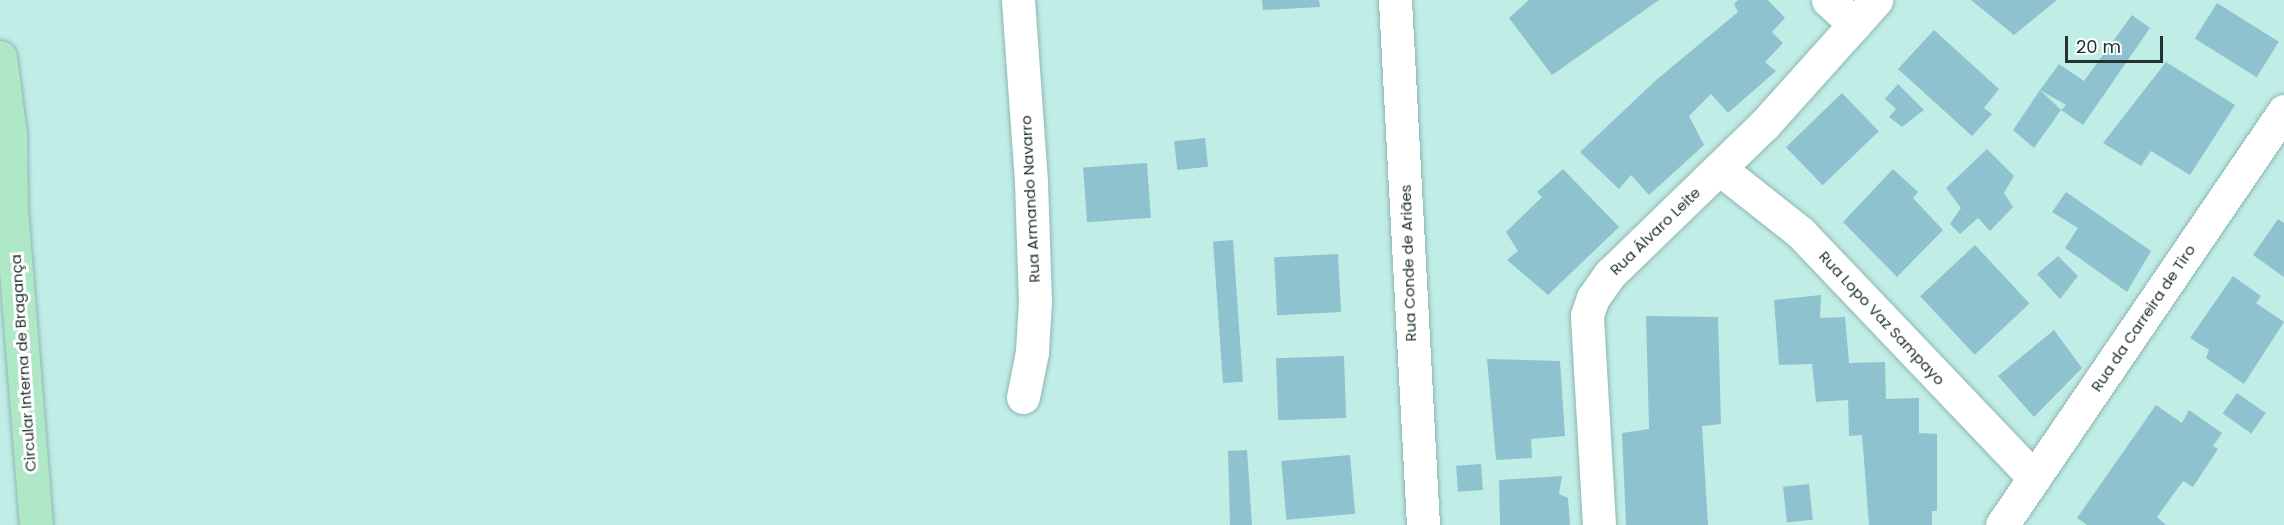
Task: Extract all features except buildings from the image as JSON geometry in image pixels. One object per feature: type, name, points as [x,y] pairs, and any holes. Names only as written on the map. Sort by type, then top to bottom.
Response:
[{"type":"main road","name":"Circular Interna de Bragança","points":[[0,57],[10,134],[11,208],[36,525]]},
{"type":"main road","name":"Circular Interna de Bragança","points":[[0,321],[16,525]]},
{"type":"street","name":"Rua Armando Navarro","points":[[1018,0],[1031,182],[1035,301],[1032,352],[1023,397]]},
{"type":"street","name":"Rua Conde de Ariães","points":[[1395,0],[1423,525]]},
{"type":"street","points":[[1828,0],[1855,24]]},
{"type":"street","name":"Rua Álvaro Leite","points":[[1599,525],[1588,327],[1593,298],[1610,274],[1720,169],[1876,0]]},
{"type":"street","name":"Rua da Carreira de Tiro","points":[[2002,525],[2284,111]]},
{"type":"street","name":"Rua Lopo Vaz Sampayo","points":[[1720,169],[1801,233],[2034,478]]}]
